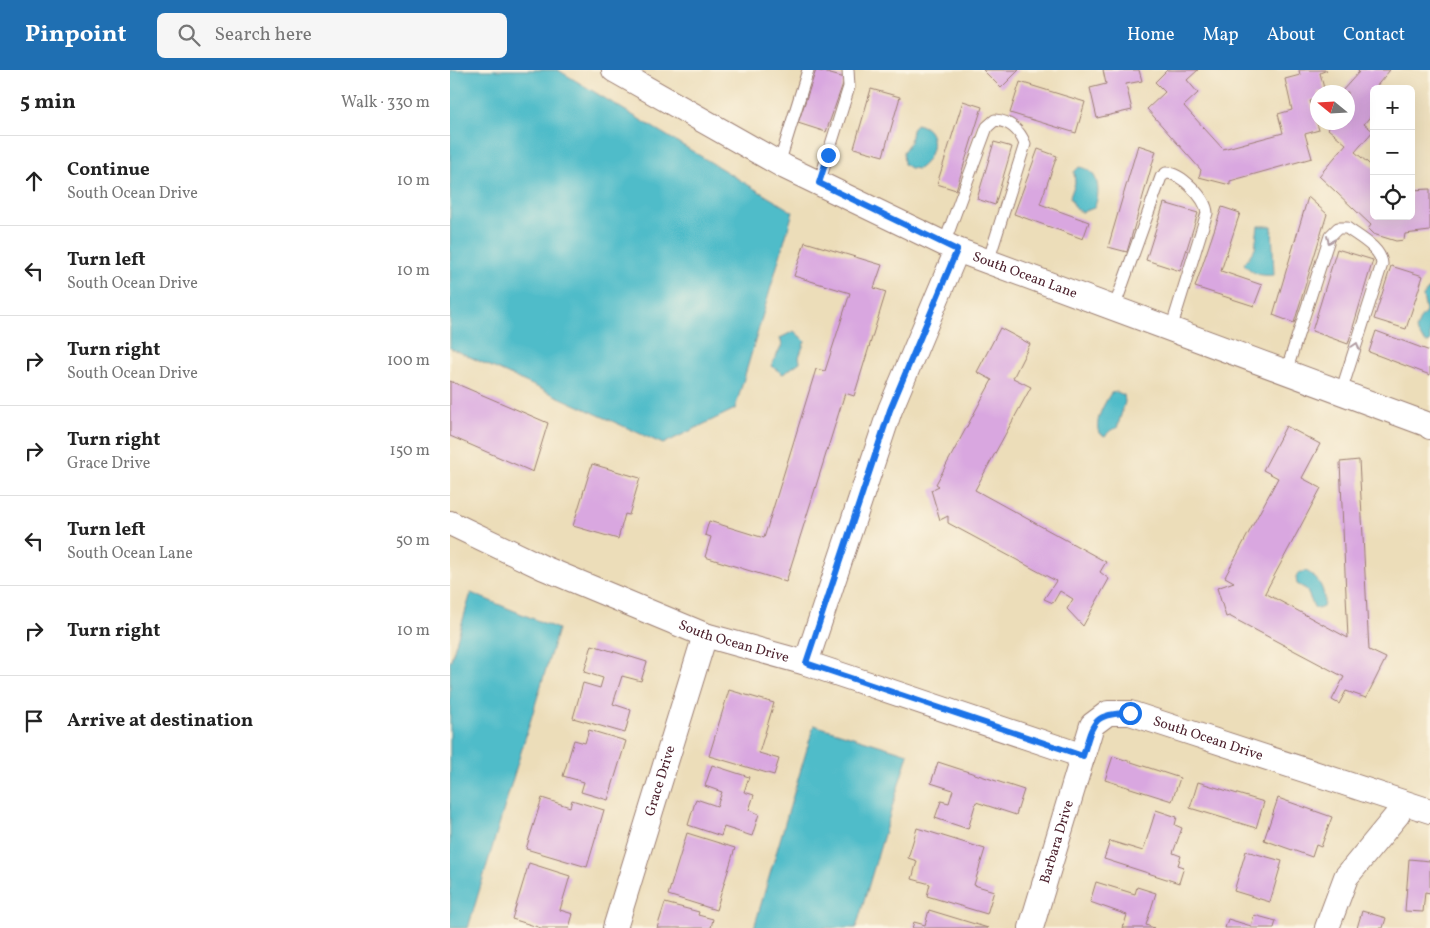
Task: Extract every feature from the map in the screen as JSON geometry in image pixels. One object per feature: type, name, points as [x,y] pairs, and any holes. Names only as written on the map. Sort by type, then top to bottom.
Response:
[{"type":"street","name":"South Ocean Lane","points":[[614,70],[779,164],[951,247],[1429,426]]},
{"type":"street","points":[[806,663],[890,410],[951,247]]},
{"type":"street","name":"South Ocean Drive","points":[[450,523],[544,568],[705,634],[806,663],[1083,756],[1092,725],[1108,713],[1130,713],[1430,811]]},
{"type":"street","name":"Grace Drive","points":[[615,928],[705,634]]},
{"type":"street","name":"Barbara Drive","points":[[1030,928],[1083,756]]},
{"type":"street","points":[[1328,928],[1346,878],[1398,814],[1401,802]]},
{"type":"lane","points":[[779,164],[808,70]]},
{"type":"lane","points":[[819,183],[849,87],[848,70]]},
{"type":"lane","points":[[951,247],[987,127],[995,120],[1003,120],[1016,129],[1025,144],[988,262]]},
{"type":"lane","points":[[1114,308],[1161,177],[1166,173],[1176,174],[1200,196],[1206,205],[1207,213],[1171,329]]},
{"type":"lane","points":[[1286,372],[1330,236],[1338,228],[1347,228],[1378,252],[1382,258],[1382,264],[1341,392]]},
{"type":"water","points":[[450,70],[558,70],[793,212],[735,409],[663,444],[450,348]]},
{"type":"water","points":[[916,124],[929,131],[932,138],[931,152],[928,159],[918,169],[910,168],[904,164],[903,152],[910,142],[912,130]]},
{"type":"water","points":[[1079,167],[1091,172],[1095,177],[1098,189],[1094,208],[1082,212],[1076,209],[1070,197],[1075,183],[1074,172]]},
{"type":"water","points":[[1258,226],[1272,226],[1274,275],[1258,274],[1244,264],[1255,248]]},
{"type":"water","points":[[1430,288],[1430,342],[1427,343],[1416,330],[1420,319],[1426,312],[1423,296]]},
{"type":"water","points":[[794,331],[805,341],[799,357],[800,362],[783,374],[771,366],[782,345],[780,338]]},
{"type":"water","points":[[1117,392],[1124,395],[1125,402],[1117,428],[1111,430],[1105,436],[1099,433],[1099,418],[1111,393]]},
{"type":"water","points":[[1306,571],[1315,577],[1323,591],[1323,607],[1318,609],[1314,607],[1306,589],[1297,584],[1296,577],[1298,573]]},
{"type":"water","points":[[471,593],[558,629],[468,928],[450,928],[450,663]]},
{"type":"water","points":[[814,725],[908,754],[856,928],[754,928]]},
{"type":"building","points":[[816,70],[845,78],[826,132],[798,123]]},
{"type":"building","points":[[983,70],[1019,70],[1001,88]]},
{"type":"building","points":[[1103,70],[1139,70],[1142,81],[1126,84],[1132,110],[1097,118],[1090,88],[1106,84]]},
{"type":"building","points":[[1167,70],[1198,70],[1187,80],[1198,93],[1184,106],[1223,149],[1283,133],[1278,114],[1292,110],[1285,79],[1300,75],[1299,70],[1327,70],[1320,73],[1323,85],[1310,85],[1310,130],[1319,130],[1305,134],[1312,158],[1230,181],[1230,185],[1199,177],[1201,170],[1147,109],[1165,92],[1155,82]]},
{"type":"building","points":[[1357,70],[1390,70],[1377,85],[1370,85],[1370,117],[1364,124],[1370,129],[1370,134],[1355,152],[1370,165],[1370,220],[1415,220],[1415,190],[1430,189],[1430,231],[1405,234],[1404,240],[1396,241],[1373,234],[1368,229],[1371,225],[1319,176],[1346,144],[1329,130],[1355,130],[1355,85],[1347,85],[1359,72]]},
{"type":"building","points":[[1020,82],[1085,102],[1076,133],[1010,113]]},
{"type":"building","points":[[871,89],[900,97],[883,156],[854,148]]},
{"type":"building","points":[[963,101],[982,107],[956,190],[937,184]]},
{"type":"building","points":[[994,142],[1012,147],[995,205],[977,199]]},
{"type":"building","points":[[1138,145],[1156,151],[1127,252],[1108,247]]},
{"type":"building","points":[[1038,149],[1057,156],[1040,204],[1089,222],[1083,239],[1014,214]]},
{"type":"building","points":[[1308,197],[1327,214],[1294,323],[1273,315]]},
{"type":"building","points":[[1164,203],[1198,213],[1180,271],[1146,260]]},
{"type":"building","points":[[1222,207],[1240,213],[1221,271],[1262,285],[1254,306],[1195,287]]},
{"type":"building","points":[[805,242],[882,265],[874,288],[886,292],[854,396],[845,393],[786,582],[705,557],[711,537],[705,535],[709,521],[764,538],[816,369],[825,371],[850,293],[794,276]]},
{"type":"building","points":[[1337,249],[1373,260],[1348,344],[1312,331]]},
{"type":"building","points":[[1391,266],[1423,276],[1406,329],[1374,319]]},
{"type":"building","points":[[1000,328],[1030,344],[1013,378],[1031,387],[975,490],[1106,562],[1100,572],[1109,579],[1083,626],[1067,609],[1073,599],[1060,591],[1053,603],[1044,599],[1056,581],[948,523],[948,516],[940,520],[931,490],[939,486],[936,484],[992,380],[977,372]]},
{"type":"building","points":[[1376,331],[1430,351],[1430,375],[1369,352]]},
{"type":"building","points":[[450,381],[548,423],[533,472],[450,436]]},
{"type":"building","points":[[1286,426],[1320,444],[1302,478],[1321,488],[1265,593],[1348,638],[1340,462],[1359,460],[1369,650],[1386,658],[1366,698],[1346,691],[1339,704],[1332,700],[1344,677],[1229,616],[1226,617],[1217,588],[1234,582],[1225,577],[1278,478],[1263,470]]},
{"type":"building","points":[[592,464],[640,478],[629,515],[625,514],[618,539],[573,526]]},
{"type":"building","points":[[592,645],[647,662],[641,681],[622,676],[613,704],[631,710],[625,733],[573,718],[583,683],[600,688],[603,678],[584,672]]},
{"type":"building","points":[[729,690],[774,703],[759,753],[779,759],[774,775],[709,756]]},
{"type":"building","points":[[589,730],[626,741],[608,800],[581,792],[584,782],[563,776],[574,740],[585,743]]},
{"type":"building","points":[[1113,756],[1180,778],[1172,801],[1105,780]]},
{"type":"building","points":[[938,762],[1024,790],[1016,815],[976,802],[968,829],[935,818],[941,801],[949,803],[953,790],[931,783]]},
{"type":"building","points":[[712,765],[749,777],[744,792],[754,795],[749,810],[759,814],[752,836],[724,827],[721,836],[688,825],[696,799],[717,806],[722,792],[705,786]]},
{"type":"building","points":[[1198,782],[1264,802],[1256,828],[1190,808]]},
{"type":"building","points":[[542,798],[570,807],[572,800],[604,810],[587,867],[526,849]]},
{"type":"building","points":[[1278,798],[1332,817],[1321,847],[1316,845],[1312,857],[1264,840]]},
{"type":"building","points":[[1156,810],[1177,817],[1175,825],[1182,828],[1173,853],[1181,856],[1178,865],[1184,867],[1179,883],[1104,859],[1110,841],[1143,851]]},
{"type":"building","points":[[917,828],[985,849],[974,885],[994,891],[987,914],[927,896],[930,884],[912,879],[917,861],[908,858]]},
{"type":"building","points":[[687,833],[735,848],[716,910],[668,895]]},
{"type":"building","points":[[1246,851],[1282,861],[1270,902],[1234,891]]},
{"type":"building","points":[[1409,859],[1430,861],[1430,893],[1425,892],[1423,912],[1405,911]]},
{"type":"building","points":[[529,863],[570,876],[560,910],[573,914],[569,928],[541,928],[512,919]]},
{"type":"building","points":[[1096,882],[1135,894],[1137,887],[1156,893],[1146,925],[1154,928],[1123,928],[1127,915],[1090,902]]},
{"type":"building","points":[[665,903],[699,912],[698,915],[713,919],[711,928],[657,928]]},
{"type":"building","points":[[929,910],[988,928],[912,928],[914,922],[925,925]]},
{"type":"building","points":[[1362,911],[1386,918],[1383,928],[1357,928]]},
{"type":"building","points":[[1254,915],[1276,921],[1274,928],[1225,928],[1228,919],[1251,926]]},
{"type":"route","points":[[828,155],[819,183],[957,250],[890,410],[806,663],[1083,756],[1092,725],[1108,713],[1130,713]]}]
